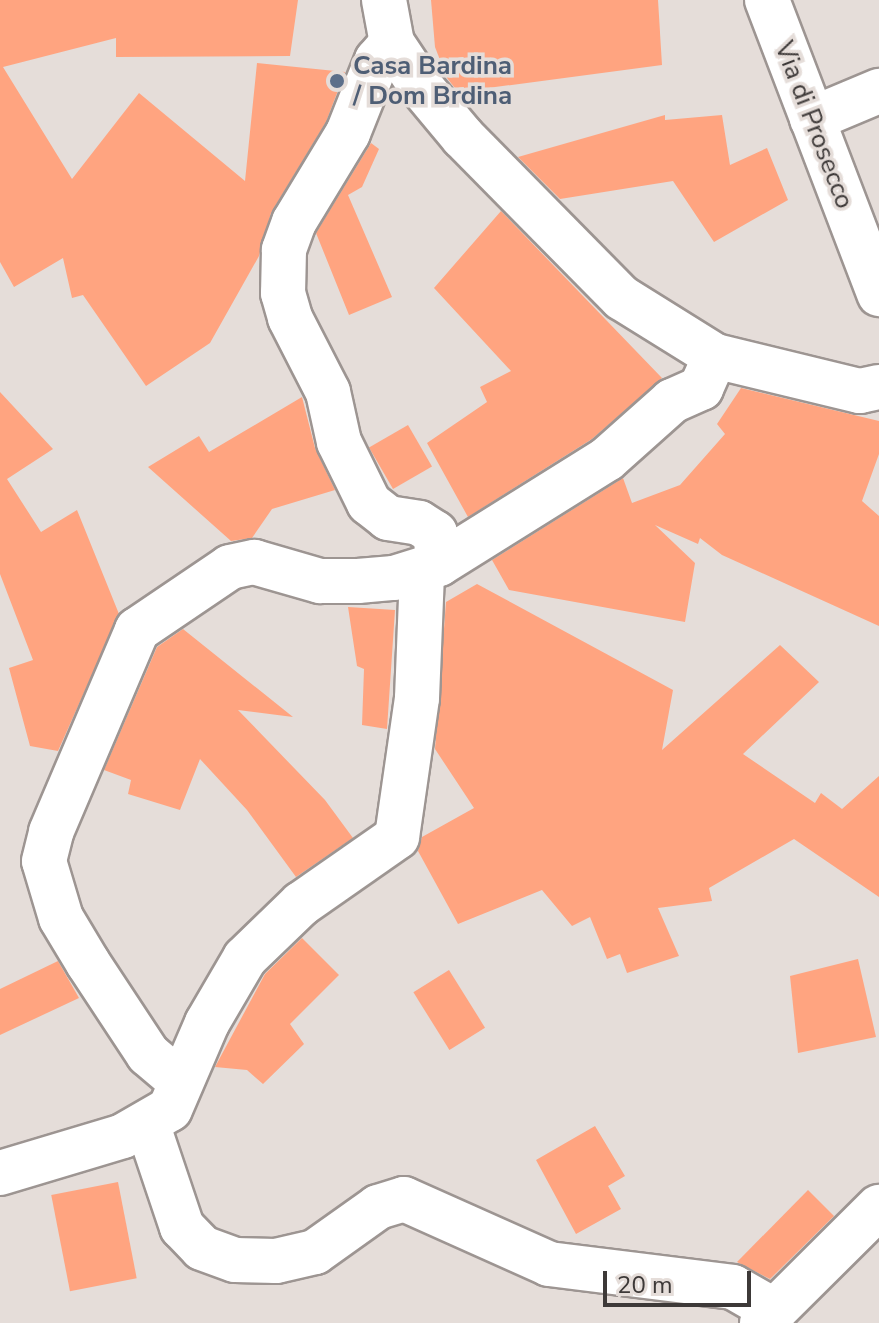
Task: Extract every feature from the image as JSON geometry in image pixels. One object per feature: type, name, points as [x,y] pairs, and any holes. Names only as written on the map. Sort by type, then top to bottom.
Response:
[{"type":"street","points":[[384,0],[392,43],[463,137],[622,298],[715,356],[860,391],[879,387]]},
{"type":"street","name":"Via di Prosecco","points":[[767,0],[879,294]]},
{"type":"street","points":[[0,1173],[148,1126],[170,1109],[222,994],[264,936],[397,837],[417,698],[435,533],[419,523],[388,518],[369,503],[339,442],[328,392],[290,318],[283,293],[284,250],[294,222],[348,133],[377,60],[392,43]]},
{"type":"street","points":[[812,119],[879,91]]},
{"type":"street","points":[[181,1082],[148,1054],[88,963],[61,918],[44,861],[51,832],[137,630],[210,579],[242,564],[254,562],[320,581],[394,578],[431,568],[607,459],[672,401],[701,388],[715,356]]},
{"type":"street","points":[[148,1126],[182,1227],[202,1248],[235,1260],[276,1261],[315,1252],[378,1207],[404,1199],[549,1264],[733,1287],[768,1317],[879,1207]]},
{"type":"building","points":[[0,0],[298,0],[290,56],[116,57],[116,38],[3,67],[72,179],[139,93],[245,181],[257,63],[345,72],[326,122],[271,213],[259,256],[210,343],[146,386],[83,295],[72,298],[63,258],[14,287],[0,262]]},
{"type":"building","points":[[431,0],[658,0],[662,65],[458,92],[447,78],[435,47]]},
{"type":"building","points":[[665,115],[665,120],[722,115],[730,165],[767,148],[788,200],[714,242],[673,181],[560,199],[518,157]]},
{"type":"building","points":[[371,143],[379,149],[362,187],[348,195],[392,297],[349,315],[316,233]]},
{"type":"building","points":[[501,211],[662,378],[592,439],[468,517],[427,443],[487,402],[480,387],[511,371],[434,288]]},
{"type":"building","points":[[741,388],[879,421],[879,454],[862,501],[879,516],[879,626],[722,555],[700,538],[698,544],[655,525],[695,563],[685,622],[509,590],[492,560],[623,478],[632,503],[680,485],[725,434],[717,424]]},
{"type":"building","points":[[0,392],[53,449],[7,479],[41,532],[77,510],[119,614],[58,751],[30,746],[9,668],[33,660],[0,574]]},
{"type":"building","points":[[302,397],[315,448],[335,490],[272,509],[252,538],[231,541],[148,467],[199,436],[209,452]]},
{"type":"building","points":[[408,425],[432,467],[393,489],[369,448]]},
{"type":"building","points":[[477,584],[673,690],[662,750],[780,645],[819,682],[743,754],[815,803],[821,793],[842,809],[879,776],[879,897],[794,839],[709,888],[712,901],[658,908],[679,956],[627,973],[620,954],[607,959],[590,917],[572,926],[542,890],[458,924],[418,851],[422,837],[474,808],[435,749],[446,602]]},
{"type":"building","points":[[348,607],[395,610],[387,729],[362,725],[364,669],[357,666]]},
{"type":"building","points":[[183,629],[293,717],[238,710],[325,800],[353,838],[296,877],[247,810],[200,759],[180,810],[128,794],[131,780],[104,770],[157,647]]},
{"type":"building","points":[[302,938],[339,975],[290,1024],[304,1044],[263,1084],[247,1070],[215,1067],[265,974]]},
{"type":"building","points":[[858,959],[876,1037],[798,1053],[790,976]]},
{"type":"building","points":[[58,961],[79,998],[0,1035],[0,989]]},
{"type":"building","points":[[449,970],[485,1028],[449,1050],[413,992]]},
{"type":"building","points":[[595,1126],[625,1176],[608,1186],[621,1209],[576,1234],[536,1160]]},
{"type":"building","points":[[118,1182],[137,1278],[70,1291],[51,1195]]},
{"type":"building","points":[[808,1190],[834,1216],[770,1279],[737,1262]]},
{"type":"place","name":"Casa Bardina / Dom Brdina","points":[[337,81]]}]
